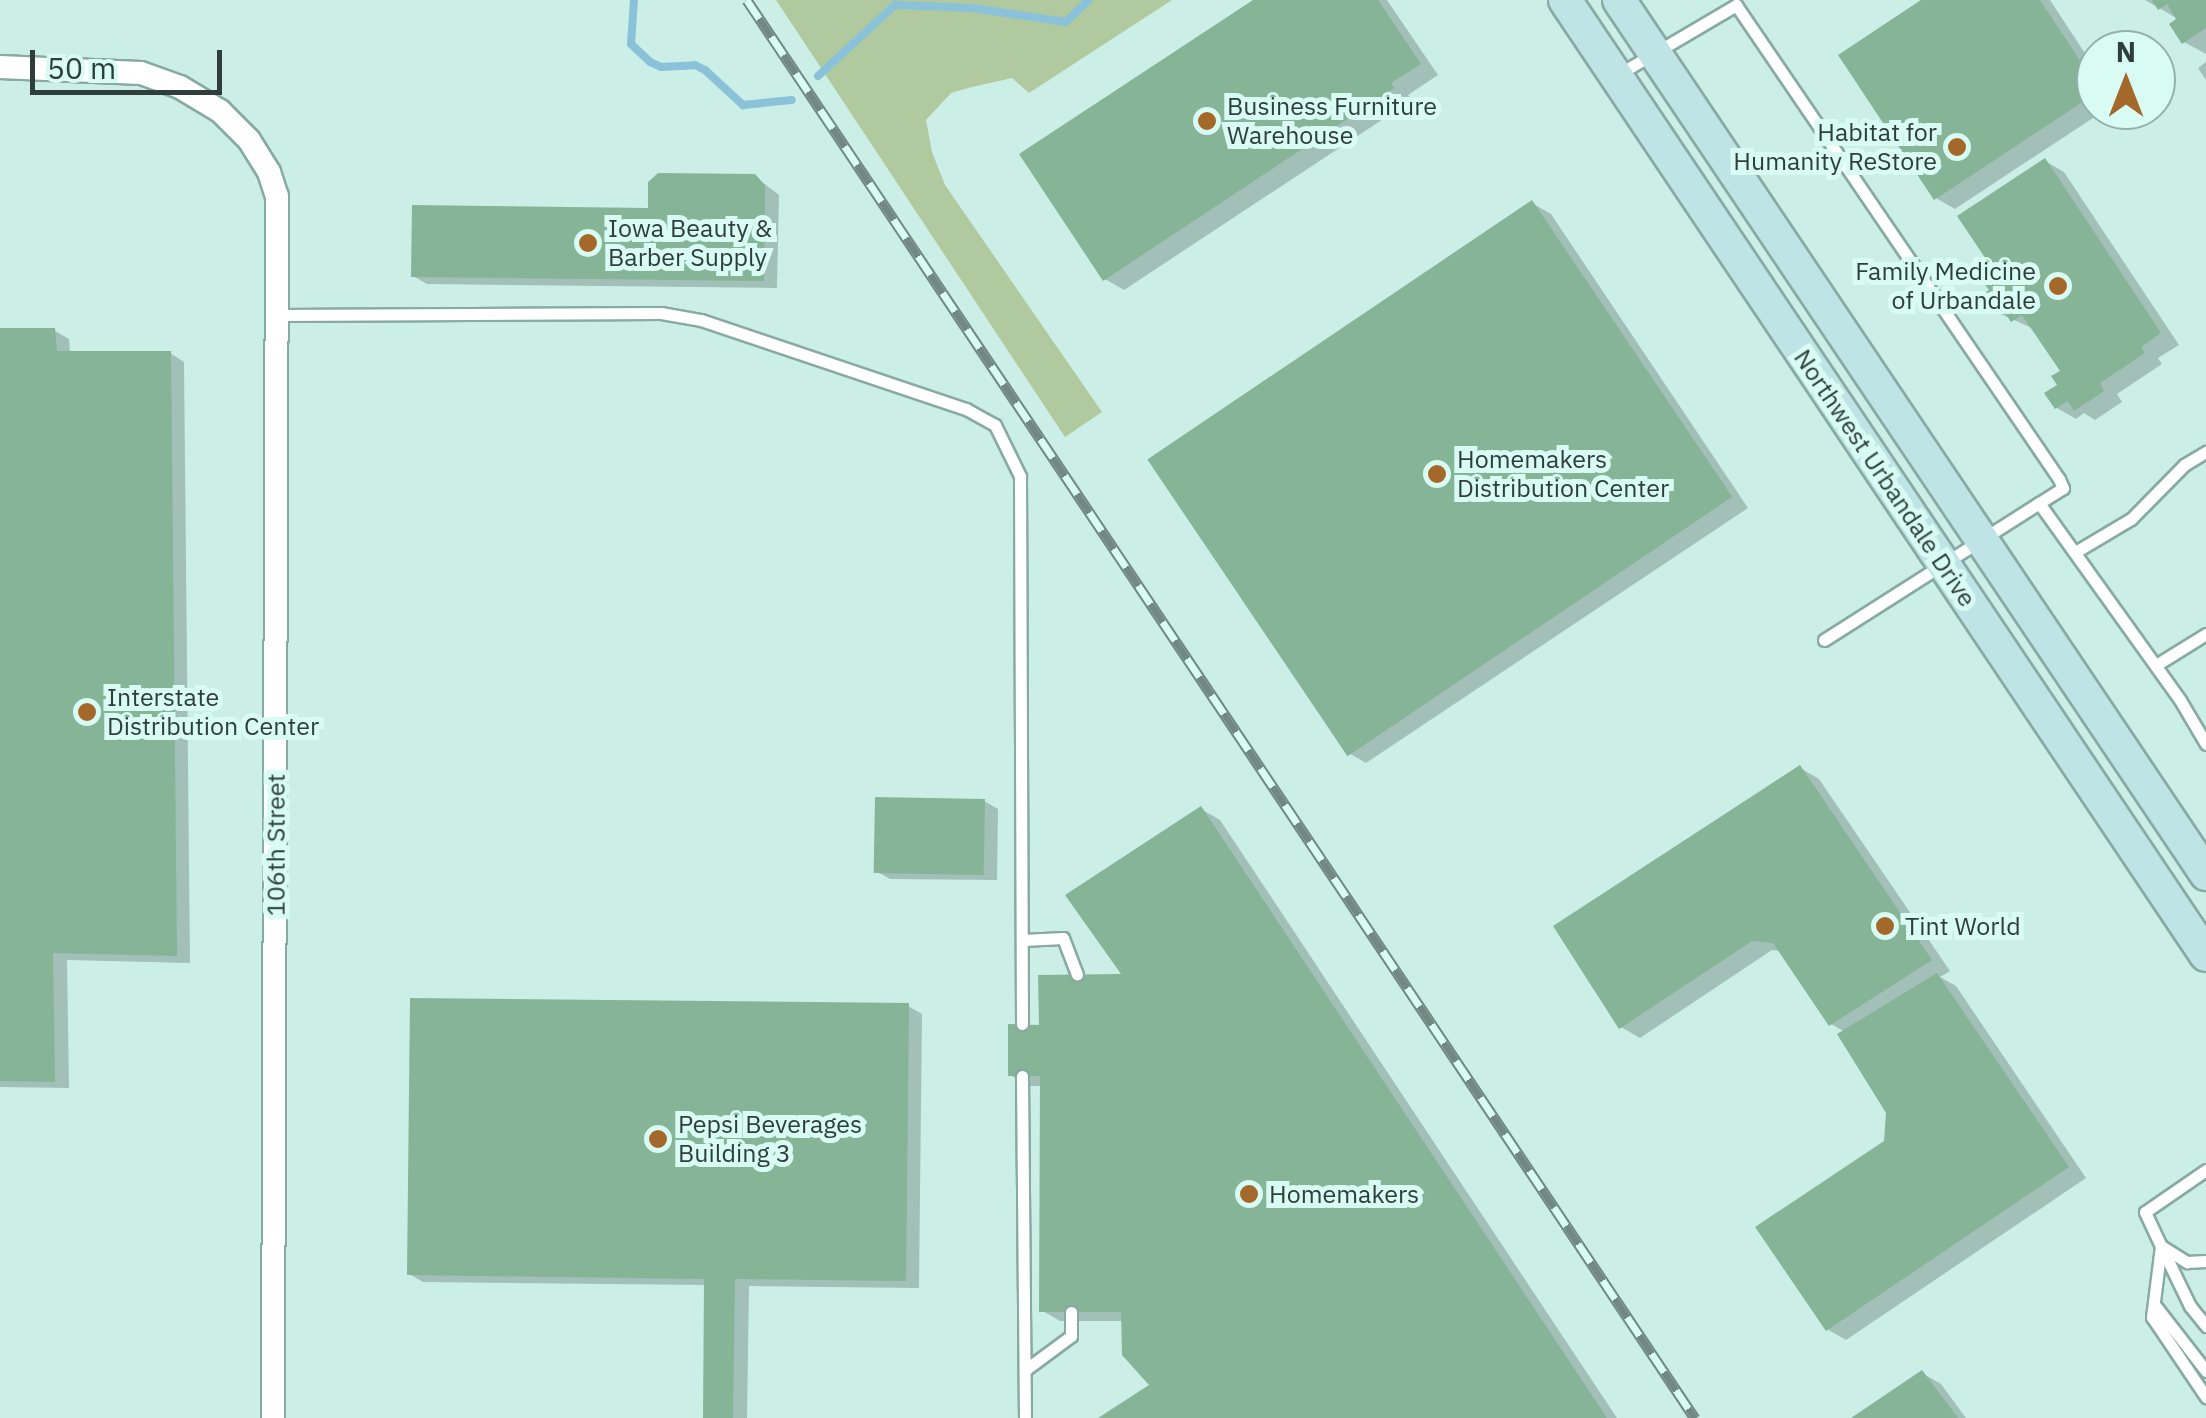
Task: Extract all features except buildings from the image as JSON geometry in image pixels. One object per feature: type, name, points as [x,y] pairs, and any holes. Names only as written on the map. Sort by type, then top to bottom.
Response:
[{"type":"main road","name":"Northwest Urbandale Drive","points":[[1565,0],[2206,955]]},
{"type":"main road","name":"Northwest Urbandale Drive","points":[[1619,0],[2206,874]]},
{"type":"street","name":"106th Street","points":[[0,67],[141,73],[180,87],[220,110],[248,140],[269,172],[277,196],[274,1418]]},
{"type":"lane","points":[[1616,75],[1736,5],[2059,478],[2062,488],[1824,640]]},
{"type":"lane","points":[[279,315],[661,313],[701,320],[966,408],[995,425],[1020,476],[1022,1024]]},
{"type":"lane","points":[[2077,551],[2132,519],[2160,487],[2206,452]]},
{"type":"lane","points":[[2040,502],[2156,665],[2206,744]]},
{"type":"lane","points":[[2156,665],[2206,634]]},
{"type":"lane","points":[[1023,940],[1063,938],[1077,974]]},
{"type":"lane","points":[[1022,1076],[1025,1418]]},
{"type":"lane","points":[[2206,1170],[2145,1212],[2190,1306],[2206,1326]]},
{"type":"lane","points":[[2161,1246],[2187,1262],[2206,1261]]},
{"type":"lane","points":[[2161,1246],[2152,1317],[2206,1398]]},
{"type":"lane","points":[[2154,1304],[2206,1370]]},
{"type":"lane","points":[[1024,1370],[1071,1336],[1071,1312]]},
{"type":"green space","points":[[776,0],[1172,0],[1029,93],[1012,78],[972,87],[951,93],[926,120],[932,152],[945,185],[1102,412],[1065,437]]},
{"type":"waterway","points":[[634,0],[631,44],[650,62],[661,67],[695,65],[743,105],[792,100]]},
{"type":"waterway","points":[[818,76],[895,5],[972,8],[1066,22],[1089,0]]},
{"type":"railway","points":[[747,0],[1695,1418]]},
{"type":"place","name":"Business Furniture Warehouse","points":[[1207,121]]},
{"type":"place","name":"Habitat for Humanity ReStore","points":[[1957,147]]},
{"type":"place","name":"Iowa Beauty & Barber Supply","points":[[588,243]]},
{"type":"place","name":"Family Medicine of Urbandale","points":[[2058,286]]},
{"type":"place","name":"Homemakers Distribution Center","points":[[1437,474]]},
{"type":"place","name":"Interstate Distribution Center","points":[[87,712]]},
{"type":"place","name":"Tint World","points":[[1885,926]]},
{"type":"place","name":"Pepsi Beverages Building 3","points":[[658,1139]]},
{"type":"place","name":"Homemakers","points":[[1249,1194]]}]
